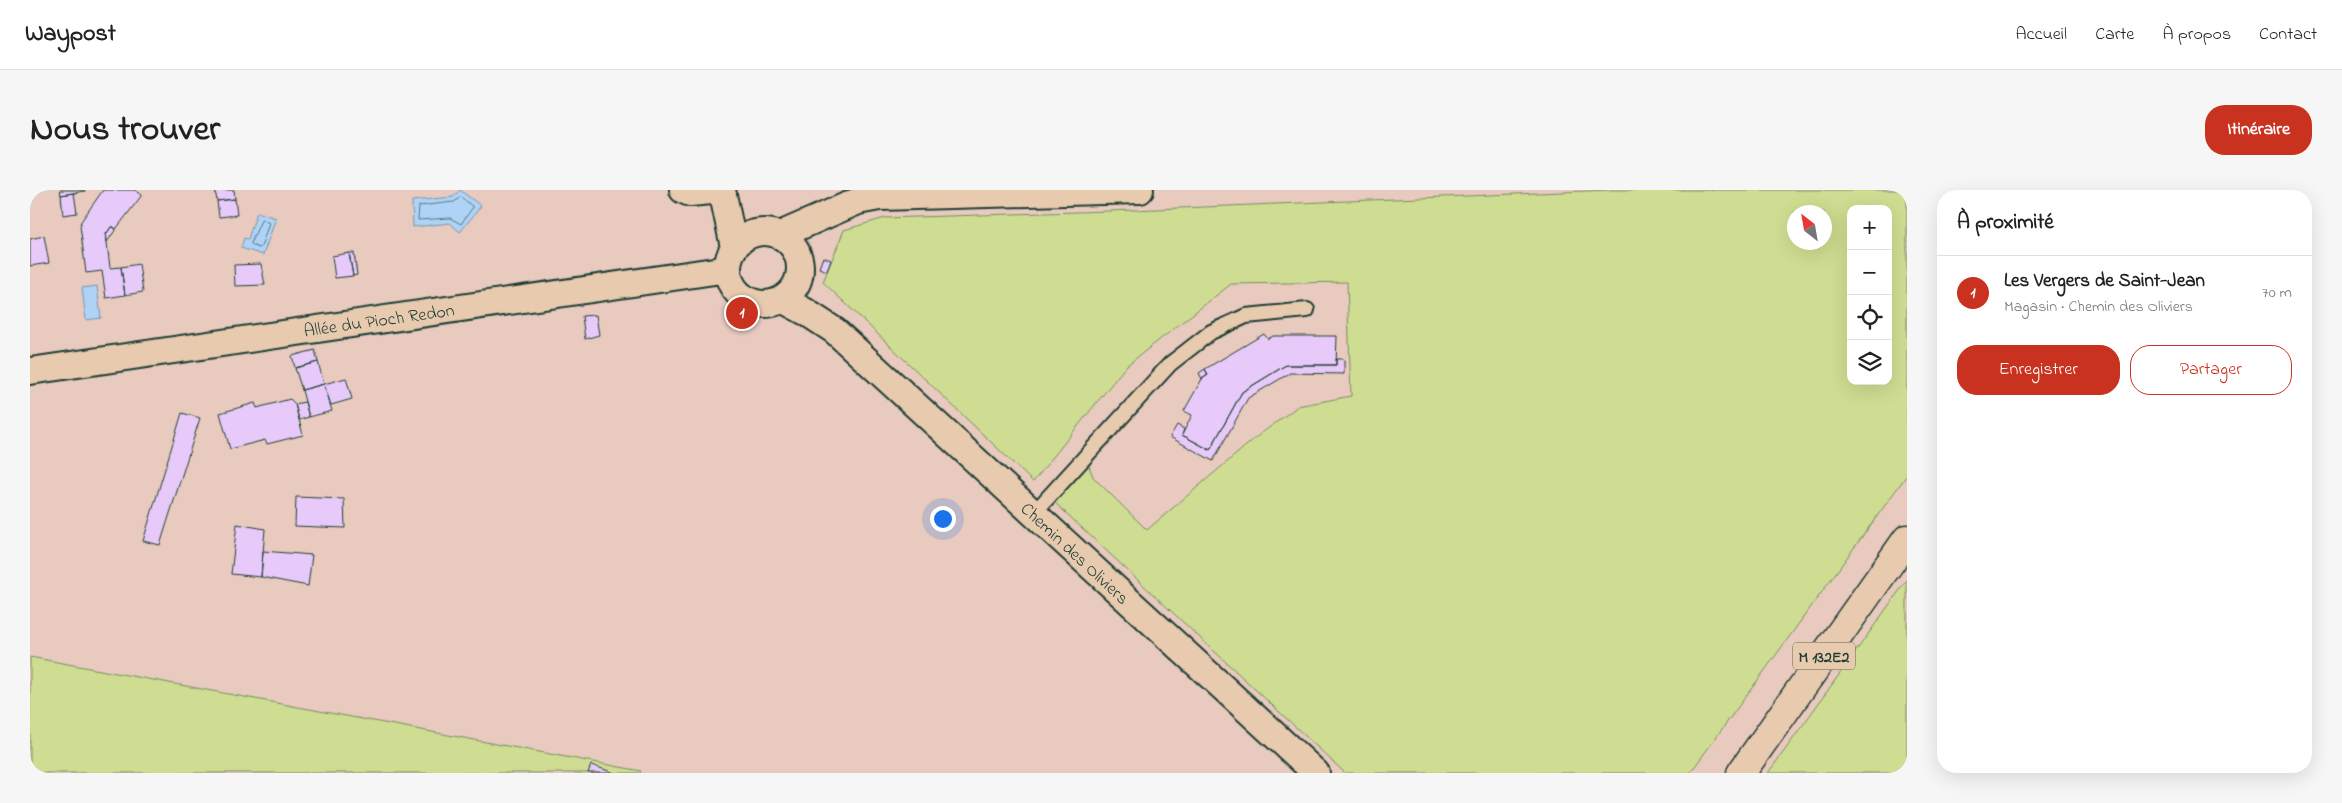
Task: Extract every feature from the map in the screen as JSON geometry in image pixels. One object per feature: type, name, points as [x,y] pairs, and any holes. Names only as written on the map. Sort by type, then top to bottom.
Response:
[{"type":"main road","name":"M 132E2","points":[[1741,773],[1907,539]]},
{"type":"street","points":[[683,190],[690,193],[722,190],[731,258],[732,284],[742,297],[752,302],[763,304],[782,299],[789,293],[799,270],[834,212]]},
{"type":"street","name":"Chemin des Oliviers","points":[[722,190],[768,234],[793,247],[799,270],[835,332]]},
{"type":"street","points":[[731,258],[748,236],[768,234],[834,212],[858,201],[879,197],[1140,190]]},
{"type":"street","name":"Allée du Pioch Redon","points":[[30,371],[731,258]]},
{"type":"street","name":"Chemin des Oliviers","points":[[782,299],[806,312],[835,332],[1316,773]]},
{"type":"lane","points":[[1033,514],[1170,364],[1204,338],[1246,316],[1307,310]]},
{"type":"green space","points":[[1610,190],[1907,190],[1907,475],[1690,773],[1345,773],[1052,500],[1088,463],[1093,477],[1147,530],[1254,439],[1298,406],[1351,396],[1347,282],[1231,284],[1126,366],[1033,482],[823,282],[844,230],[885,218],[1109,211]]},
{"type":"green space","points":[[1907,580],[1907,773],[1768,773],[1785,750]]},
{"type":"green space","points":[[30,657],[641,771],[640,773],[30,773]]},
{"type":"water","points":[[460,190],[481,206],[460,232],[450,223],[413,227],[412,201],[453,197]]},
{"type":"water","points":[[257,212],[276,218],[263,255],[241,248],[244,238],[248,239]]},
{"type":"water","points":[[97,286],[101,318],[86,320],[82,288]]},
{"type":"building","points":[[60,190],[85,190],[85,191],[61,195]]},
{"type":"building","points":[[103,190],[135,190],[142,195],[116,229],[112,226],[106,234],[110,268],[121,267],[125,295],[106,298],[102,271],[86,273],[80,225]]},
{"type":"building","points":[[215,190],[234,190],[235,199],[217,201]]},
{"type":"building","points":[[74,193],[77,213],[63,215],[61,195]]},
{"type":"building","points":[[235,199],[237,215],[219,217],[217,201]]},
{"type":"building","points":[[112,226],[116,229],[107,242],[106,234]]},
{"type":"building","points":[[44,236],[49,263],[30,266],[30,239]]},
{"type":"building","points":[[349,253],[353,276],[335,278],[332,256]]},
{"type":"building","points":[[349,253],[354,253],[357,275],[353,276]]},
{"type":"building","points":[[823,257],[831,260],[827,271],[819,268]]},
{"type":"building","points":[[139,264],[143,292],[125,295],[121,267]]},
{"type":"building","points":[[261,264],[265,285],[235,286],[234,265]]},
{"type":"building","points":[[596,315],[599,335],[585,339],[582,316]]},
{"type":"building","points":[[1264,334],[1268,339],[1273,336],[1337,336],[1336,365],[1286,365],[1242,392],[1210,450],[1182,435],[1192,415],[1184,411],[1202,379],[1208,375],[1205,369]]},
{"type":"building","points":[[315,350],[318,362],[295,368],[292,356]]},
{"type":"building","points":[[1336,359],[1344,359],[1344,374],[1290,373],[1248,398],[1213,461],[1170,437],[1177,425],[1184,429],[1182,435],[1210,450],[1242,392],[1286,365],[1336,365]]},
{"type":"building","points":[[318,362],[324,384],[302,390],[295,368]]},
{"type":"building","points":[[1205,369],[1208,375],[1202,379],[1199,373]]},
{"type":"building","points":[[346,378],[352,399],[331,405],[324,384]]},
{"type":"building","points":[[324,384],[332,411],[309,417],[302,390]]},
{"type":"building","points":[[290,399],[295,404],[303,435],[267,444],[265,440],[230,449],[220,413],[255,403],[257,408]]},
{"type":"building","points":[[305,402],[309,417],[299,420],[295,404]]},
{"type":"building","points":[[182,413],[200,418],[160,545],[143,541]]},
{"type":"building","points":[[296,497],[344,499],[345,528],[295,526]]},
{"type":"building","points":[[237,524],[265,529],[261,577],[231,574]]},
{"type":"building","points":[[263,551],[312,555],[308,586],[261,577]]},
{"type":"building","points":[[591,765],[615,773],[588,773]]},
{"type":"place","name":"Les Vergers de Saint-Jean","points":[[742,313]]}]
